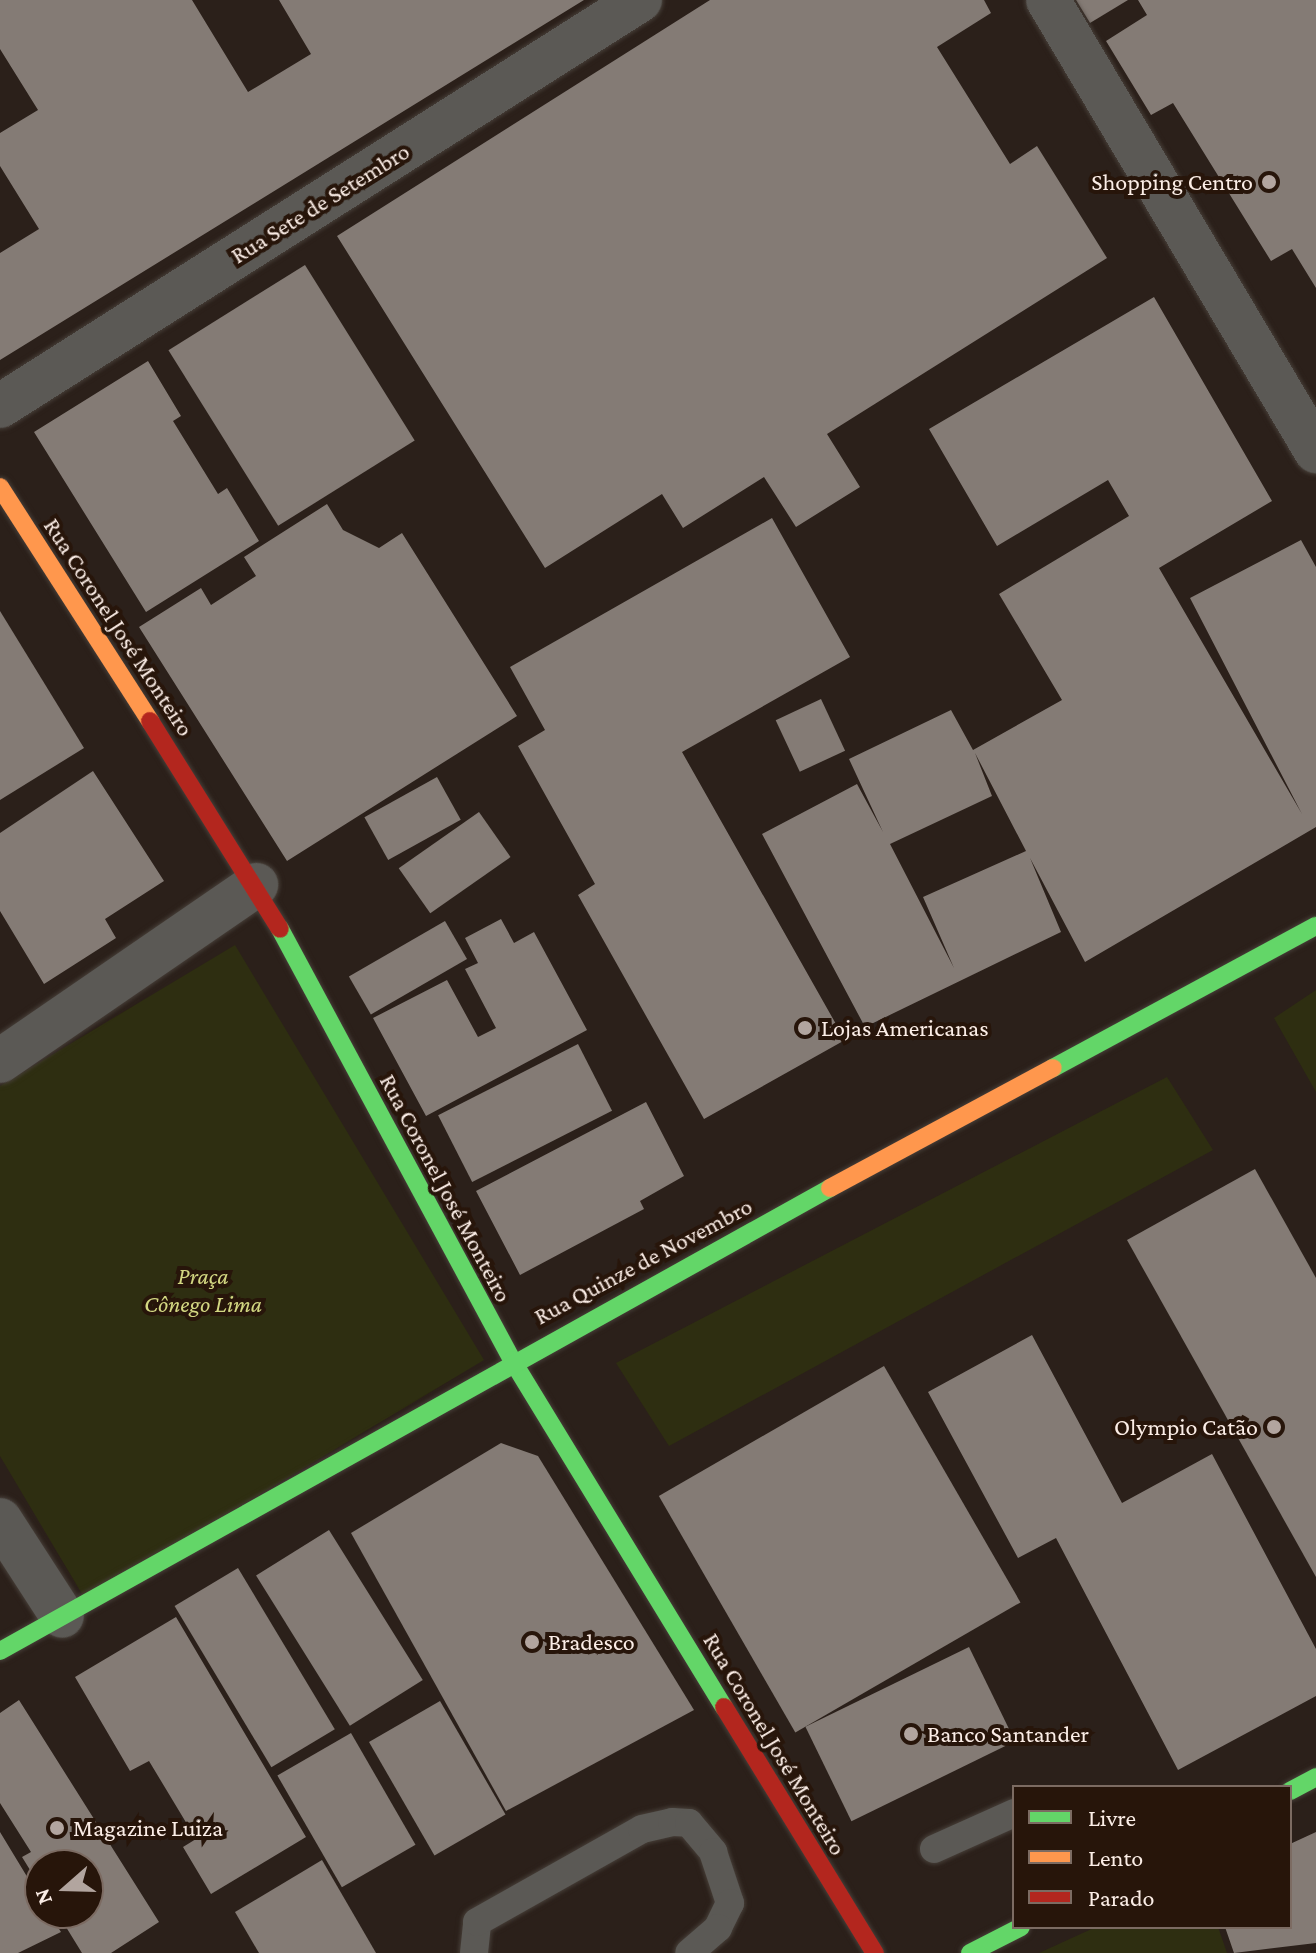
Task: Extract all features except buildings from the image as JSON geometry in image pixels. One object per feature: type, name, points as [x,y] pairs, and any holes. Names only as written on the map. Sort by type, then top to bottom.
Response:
[{"type":"street","name":"Rua Sete de Setembro","points":[[0,406],[640,0]]},
{"type":"street","points":[[1048,0],[1316,451]]},
{"type":"street","name":"Rua Coronel José Monteiro","points":[[0,487],[256,885],[512,1360],[875,1953]]},
{"type":"street","points":[[0,1061],[256,885]]},
{"type":"street","name":"Rua Quinze de Novembro","points":[[0,1651],[512,1360],[1316,926]]},
{"type":"street","points":[[0,1520],[62,1616]]},
{"type":"street","points":[[1292,1790],[1316,1777]]},
{"type":"street","points":[[970,1953],[1017,1929]]},
{"type":"lane","points":[[934,1849],[1012,1814]]},
{"type":"lane","points":[[474,1953],[477,1922],[642,1829],[672,1822],[689,1823],[713,1852],[730,1903],[718,1928],[689,1953]]},
{"type":"green space","name":"Praça Cônego Lima","points":[[235,945],[484,1360],[85,1599],[0,1456],[0,1086]]},
{"type":"green space","points":[[1316,990],[1316,1092],[1274,1018]]},
{"type":"green space","points":[[1167,1077],[1213,1150],[669,1446],[616,1363]]},
{"type":"green space","points":[[1092,1929],[1219,1929],[1227,1953],[1039,1953]]},
{"type":"traffic: fast","points":[[1053,1068],[1316,926]]},
{"type":"traffic: fast","points":[[280,929],[512,1360],[724,1707]]},
{"type":"traffic: fast","points":[[0,1651],[830,1188]]},
{"type":"traffic: fast","points":[[1292,1790],[1316,1777]]},
{"type":"traffic: fast","points":[[970,1953],[1017,1929]]},
{"type":"traffic: slow","points":[[0,487],[150,721]]},
{"type":"traffic: slow","points":[[830,1188],[1053,1068]]},
{"type":"traffic: jam","points":[[150,721],[280,929]]},
{"type":"traffic: jam","points":[[724,1707],[875,1953]]},
{"type":"place","name":"Shopping Centro","points":[[1269,182]]},
{"type":"place","name":"Lojas Americanas","points":[[805,1028]]},
{"type":"place","name":"Olympio Catão","points":[[1274,1427]]},
{"type":"place","name":"Bradesco","points":[[532,1642]]},
{"type":"place","name":"Banco Santander","points":[[911,1734]]},
{"type":"place","name":"Magazine Luiza","points":[[57,1828]]}]
